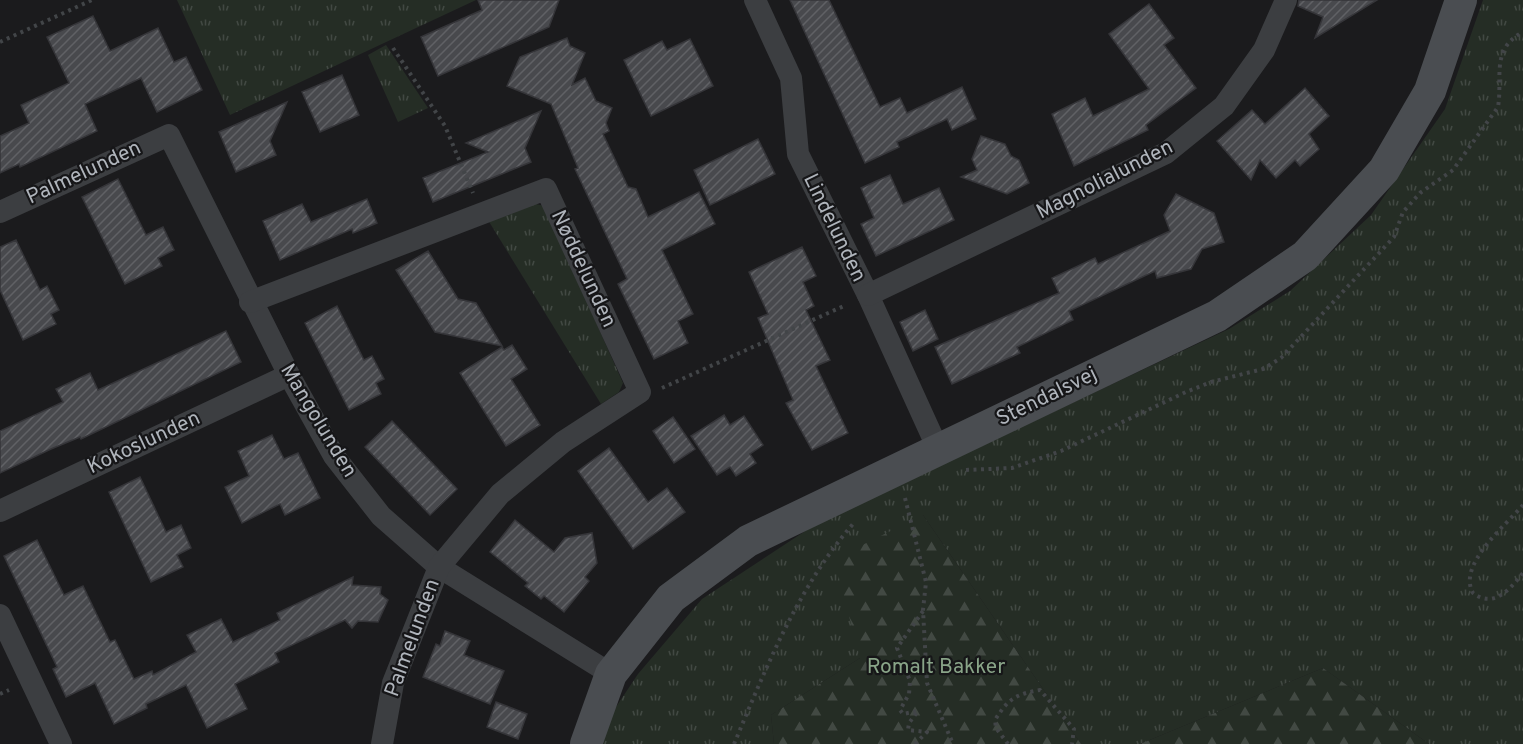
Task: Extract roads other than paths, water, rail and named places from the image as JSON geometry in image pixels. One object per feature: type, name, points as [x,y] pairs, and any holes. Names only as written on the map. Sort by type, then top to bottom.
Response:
[{"type":"street","name":"Lindelunden","points":[[755,0],[791,78],[798,154],[868,295],[938,449]]},
{"type":"street","name":"Magnolialunden","points":[[868,295],[1166,153],[1224,106],[1264,50],[1286,0]]},
{"type":"street","name":"Stendalsvej","points":[[586,744],[611,674],[671,598],[748,541],[1217,316],[1305,256],[1384,171],[1430,91],[1461,0]]},
{"type":"street","name":"Palmelunden","points":[[0,212],[169,135]]},
{"type":"street","name":"Mangolunden","points":[[169,135],[250,302],[334,456],[381,516],[439,567],[611,674]]},
{"type":"street","name":"Nøddelunden","points":[[250,302],[546,189],[640,392],[563,441],[500,494],[439,567]]},
{"type":"street","name":"Kokoslunden","points":[[0,511],[289,375]]},
{"type":"street","name":"Palmelunden","points":[[382,744],[393,683],[439,567]]},
{"type":"street","points":[[0,615],[62,744]]},
{"type":"park label","name":"Romalt Bakker","points":[[936,667]]}]
